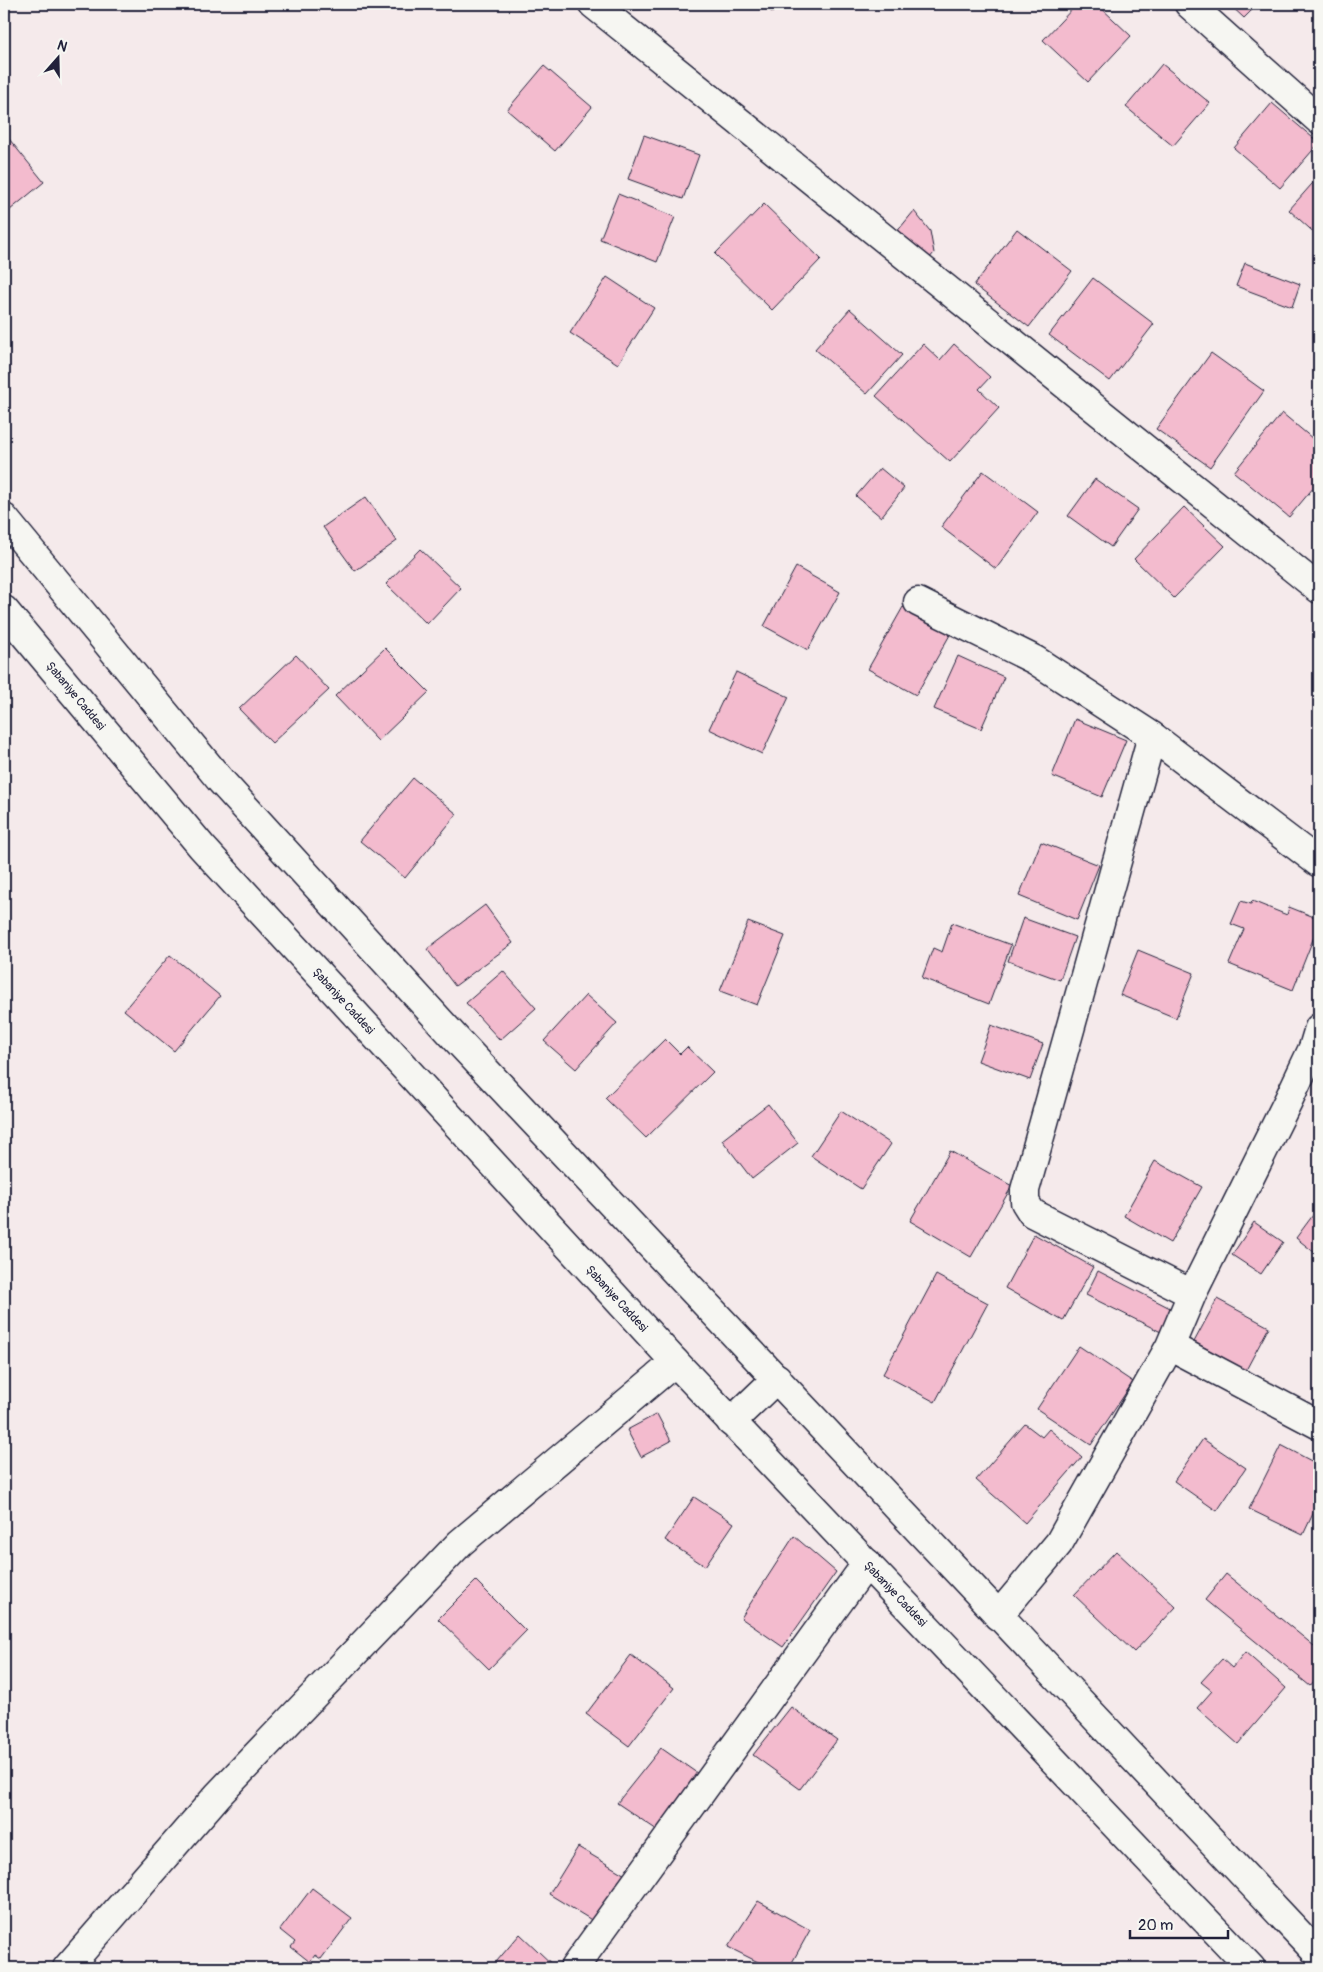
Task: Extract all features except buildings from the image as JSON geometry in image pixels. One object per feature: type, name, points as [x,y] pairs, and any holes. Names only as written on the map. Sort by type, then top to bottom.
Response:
[{"type":"main road","points":[[593,4],[1319,589]]},
{"type":"main road","points":[[1190,4],[1319,120]]},
{"type":"main road","points":[[4,518],[227,788],[464,1048],[1319,1955]]},
{"type":"main road","points":[[918,602],[1035,660],[1152,736],[1319,863]]},
{"type":"main road","name":"Şabaniye Caddesi","points":[[4,610],[202,847],[731,1422],[1251,1968]]},
{"type":"main road","points":[[1152,736],[1025,1190],[1025,1202],[1032,1213],[1192,1294]]},
{"type":"main road","points":[[998,1616],[1058,1543],[1170,1346],[1192,1294],[1313,1048],[1319,1028]]},
{"type":"main road","points":[[1170,1346],[1319,1425]]},
{"type":"main road","points":[[67,1968],[218,1795],[460,1543],[675,1362]]},
{"type":"main road","points":[[731,1422],[777,1378]]},
{"type":"main road","points":[[574,1968],[867,1563]]}]
